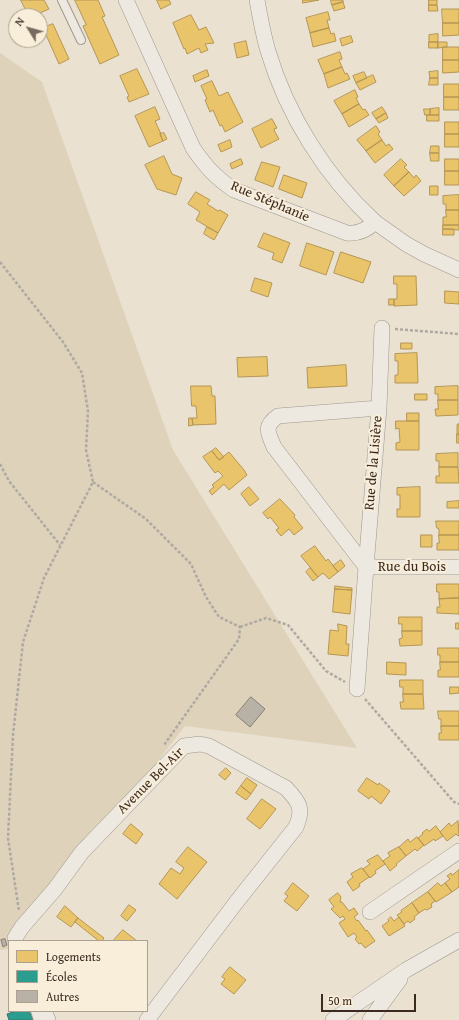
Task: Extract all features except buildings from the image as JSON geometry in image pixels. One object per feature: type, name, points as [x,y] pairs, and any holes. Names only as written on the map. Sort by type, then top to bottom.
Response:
[{"type":"street","name":"Rue Stéphanie","points":[[126,0],[193,148],[206,167],[219,179],[234,190],[347,232],[354,233],[361,231],[375,222]]},
{"type":"street","points":[[257,0],[268,51],[291,109],[320,157],[359,207],[375,222],[406,244],[459,270]]},
{"type":"street","points":[[379,408],[382,328]]},
{"type":"street","name":"Rue de la Lisière","points":[[357,689],[379,408],[278,416],[268,425],[268,431],[274,447],[366,567]]},
{"type":"street","name":"Rue du Bois","points":[[366,567],[459,567]]},
{"type":"street","name":"Avenue Bel-Air","points":[[16,940],[15,938],[22,927],[55,889],[82,852],[184,746],[192,744],[209,746],[286,788],[295,798],[300,808],[301,816],[296,827],[238,900],[147,1020]]},
{"type":"street","points":[[370,912],[459,851]]},
{"type":"street","points":[[333,1020],[406,970],[459,940]]},
{"type":"street","points":[[370,1020],[406,970]]},
{"type":"lane","points":[[62,0],[81,40]]},
{"type":"path","points":[[0,262],[62,342],[82,373],[88,411],[86,450],[93,482],[44,578],[23,642],[13,735],[8,838],[22,927]]},
{"type":"path","points":[[382,328],[459,334]]},
{"type":"path","points":[[0,464],[9,481],[60,545]]},
{"type":"path","points":[[93,482],[146,519],[191,564],[206,597],[218,617],[240,627],[266,618],[288,625],[326,671],[357,689],[454,802],[459,804]]},
{"type":"path","points":[[162,749],[239,640],[240,627]]},
{"type":"shaded area","points":[[0,53],[42,82],[173,450],[357,748],[185,726],[20,940],[8,940],[8,949],[0,949]]}]
